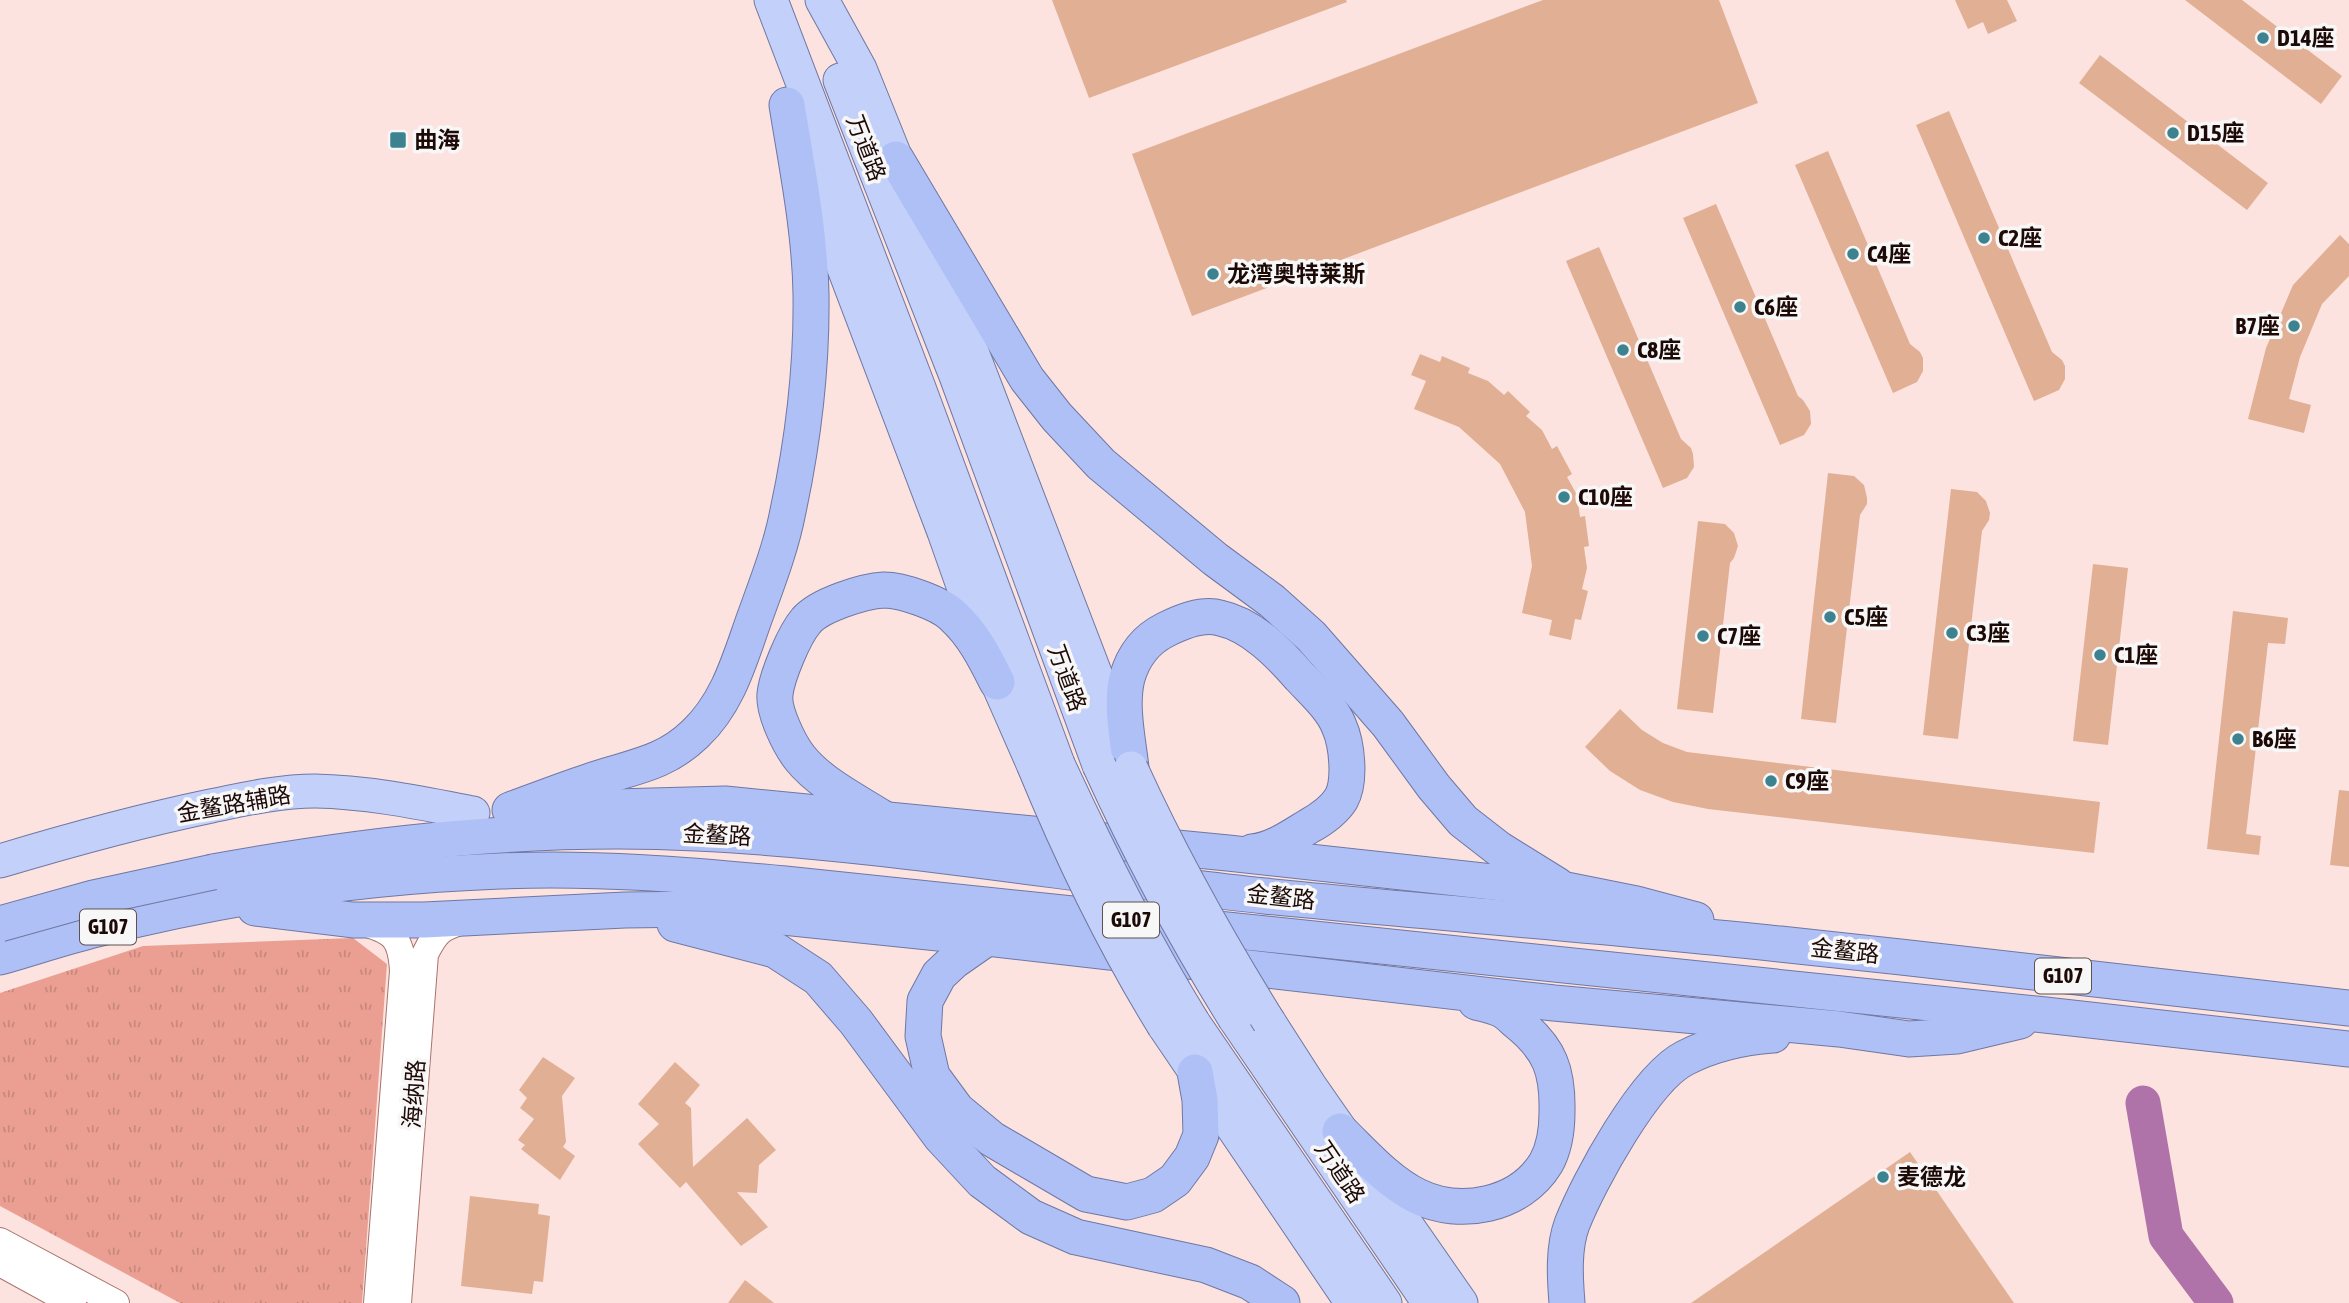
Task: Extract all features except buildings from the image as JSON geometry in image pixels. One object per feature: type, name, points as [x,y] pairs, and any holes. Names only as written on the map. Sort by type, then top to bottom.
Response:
[{"type":"highway","points":[[510,810],[669,756],[695,734],[719,708],[736,670],[760,605],[788,513],[809,362],[811,293],[804,212],[787,105]]},
{"type":"highway","points":[[896,159],[1027,379],[1066,426],[1101,464],[1215,559],[1272,601],[1311,636],[1388,724],[1434,787],[1463,821],[1499,849],[1566,890]]},
{"type":"highway","points":[[887,821],[822,778],[799,757],[780,721],[775,695],[791,646],[806,620],[826,606],[885,590],[925,599],[952,614],[974,639],[998,682]]},
{"type":"highway","points":[[1115,766],[1125,709],[1126,680],[1135,656],[1154,635],[1185,620],[1219,617],[1247,627],[1288,663],[1339,725],[1345,746],[1347,772],[1341,798],[1321,819],[1282,843],[1260,851],[1228,853]]},
{"type":"highway","points":[[215,888],[280,845],[349,825],[510,810],[725,804],[1228,853],[1566,890],[1636,904],[1777,944]]},
{"type":"highway","name":"金鳌路","points":[[215,888],[308,855],[444,839],[581,832],[691,833],[787,839],[1274,897],[1777,944],[2349,1008]]},
{"type":"highway","name":"金鳌路","points":[[215,888],[338,884],[487,872],[596,870],[691,875],[2349,1049]]},
{"type":"highway","points":[[215,888],[353,920],[424,920],[703,909],[988,938],[1554,1003],[1839,1029],[1909,1039],[1957,1036],[2045,1015]]},
{"type":"highway","name":"G107","points":[[0,924],[93,898],[215,888]]},
{"type":"highway","name":"G107","points":[[0,957],[97,929],[215,888]]},
{"type":"highway","points":[[625,910],[775,950],[818,978],[856,1022],[942,1137],[982,1181],[1031,1217],[1076,1237],[1206,1265],[1250,1282],[1282,1303]]},
{"type":"highway","points":[[988,938],[954,961],[939,975],[925,1001],[923,1036],[932,1076],[957,1110],[992,1139],[1086,1194],[1127,1202],[1153,1195],[1175,1180],[1192,1157],[1201,1135],[1200,1100],[1195,1072]]},
{"type":"highway","points":[[1340,1130],[1379,1170],[1401,1188],[1420,1198],[1448,1206],[1475,1206],[1502,1200],[1528,1183],[1546,1164],[1556,1136],[1555,1071],[1537,1039],[1502,1010],[1436,988]]},
{"type":"highway","points":[[1567,1303],[1565,1268],[1572,1225],[1607,1154],[1647,1091],[1683,1058],[1715,1046],[1754,1036],[1839,1029]]},
{"type":"main road","points":[[763,0],[787,105],[809,180],[998,682],[1045,764]]},
{"type":"main road","name":"万道路","points":[[771,0],[919,387],[1045,764],[1165,977],[1179,1024],[1385,1303]]},
{"type":"main road","name":"万道路","points":[[809,0],[956,376],[1115,766],[1130,833],[1198,959],[1235,1019],[1429,1303]]},
{"type":"main road","points":[[822,0],[860,69],[1046,542],[1115,766],[1157,826],[1225,951],[1269,1023],[1461,1303]]},
{"type":"main road","name":"金鳌路辅路","points":[[0,861],[108,829],[274,793],[351,793],[395,798],[473,813]]},
{"type":"main road","points":[[1179,1024],[1195,1072],[1352,1303]]},
{"type":"street","name":"海纳路","points":[[398,1303],[425,954],[433,937],[444,927],[478,917]]},
{"type":"street","name":"海纳路","points":[[353,920],[386,929],[402,949],[404,971],[377,1303]]},
{"type":"street","points":[[0,1241],[116,1303]]},
{"type":"street","points":[[0,1263],[73,1303]]},
{"type":"green space","points":[[353,938],[387,964],[362,1303],[180,1303],[0,1206],[0,993],[143,946]]},
{"type":"waterway","points":[[2143,1103],[2166,1236],[2216,1303]]},
{"type":"place","name":"D14座","points":[[2263,38]]},
{"type":"place","name":"D15座","points":[[2173,133]]},
{"type":"place","name":"曲海","points":[[398,140]]},
{"type":"place","name":"C2座","points":[[1984,238]]},
{"type":"place","name":"C4座","points":[[1853,254]]},
{"type":"place","name":"龙湾奥特莱斯","points":[[1213,274]]},
{"type":"place","name":"C6座","points":[[1740,307]]},
{"type":"place","name":"B7座","points":[[2294,326]]},
{"type":"place","name":"C8座","points":[[1623,350]]},
{"type":"place","name":"C10座","points":[[1564,497]]},
{"type":"place","name":"C5座","points":[[1830,617]]},
{"type":"place","name":"C3座","points":[[1952,633]]},
{"type":"place","name":"C7座","points":[[1703,636]]},
{"type":"place","name":"C1座","points":[[2100,655]]},
{"type":"place","name":"B6座","points":[[2238,739]]},
{"type":"place","name":"C9座","points":[[1771,781]]},
{"type":"place","name":"麦德龙","points":[[1883,1177]]}]
